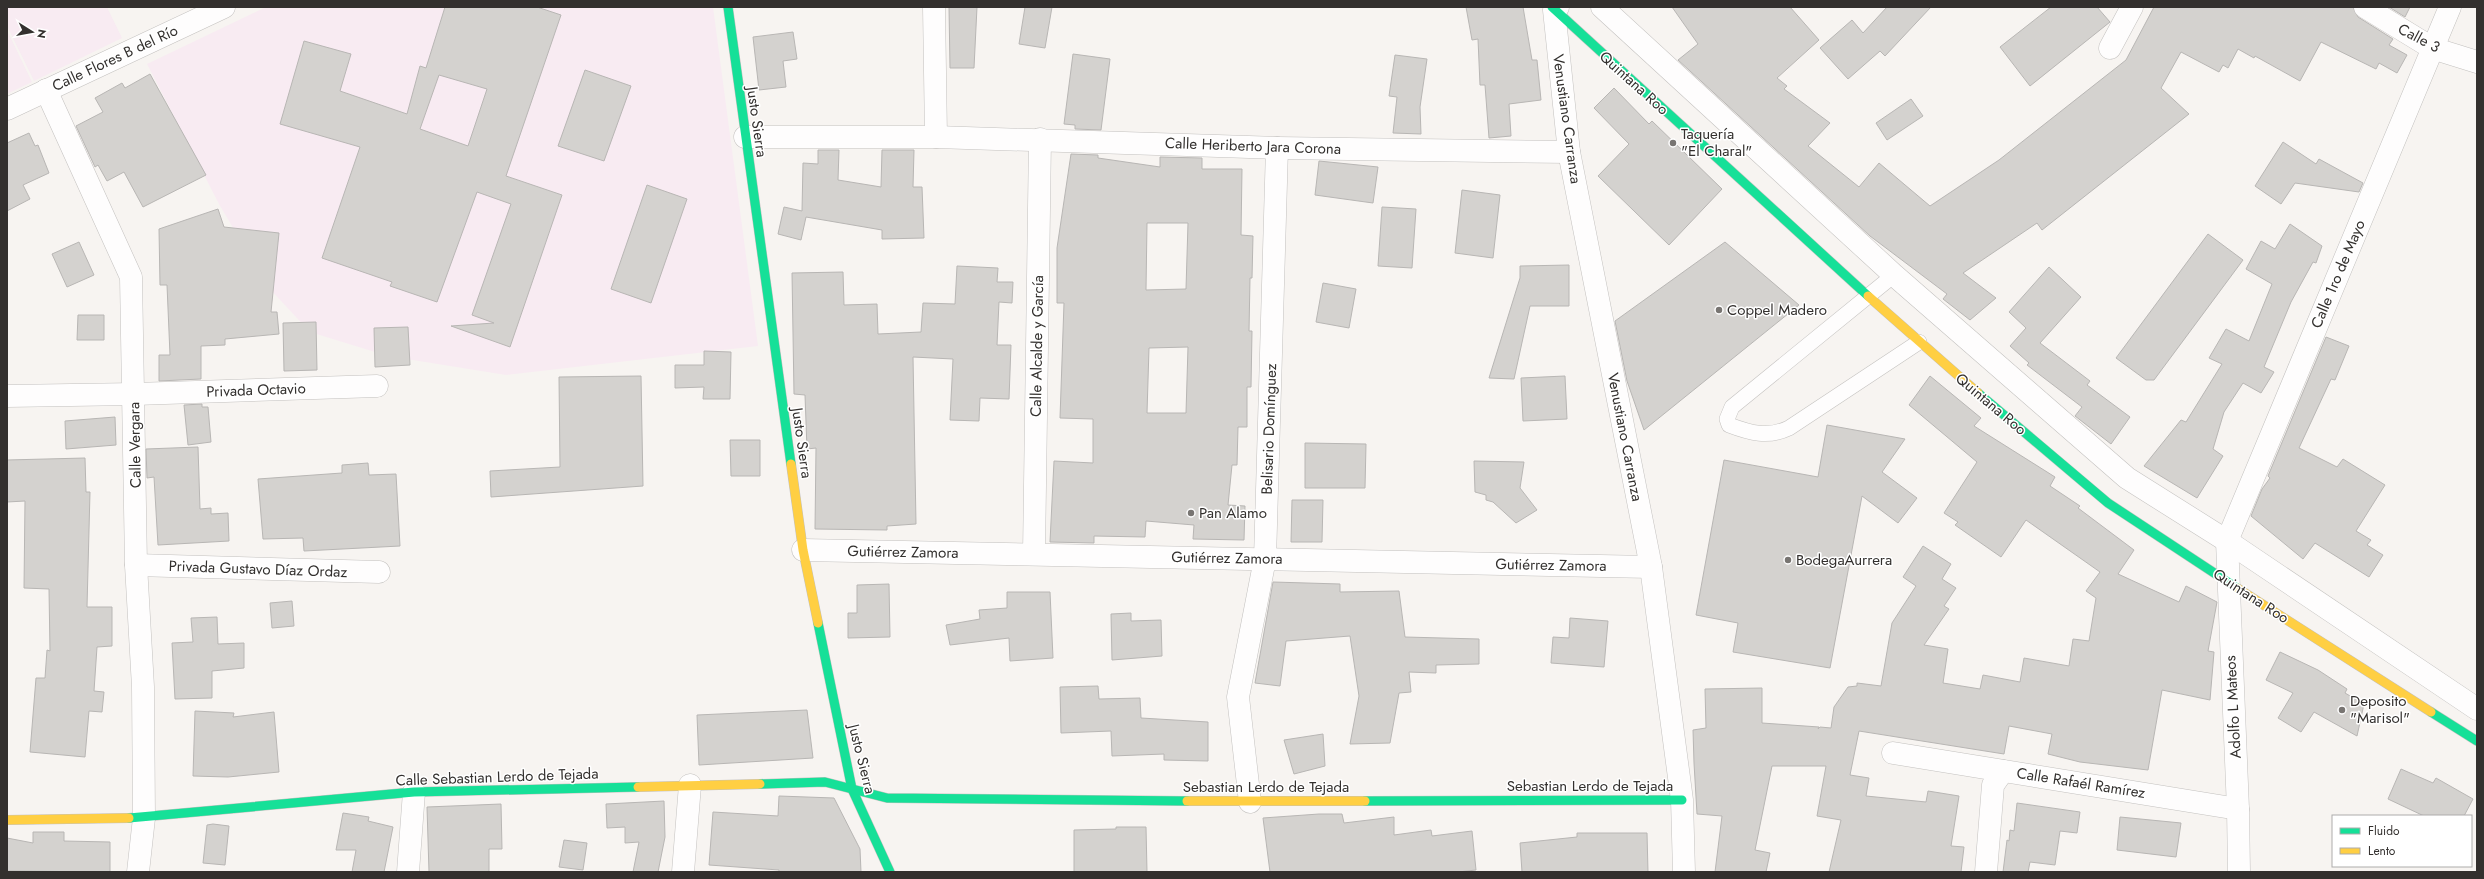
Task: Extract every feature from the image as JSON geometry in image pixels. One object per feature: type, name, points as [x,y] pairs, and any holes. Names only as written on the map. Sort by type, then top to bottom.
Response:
[{"type":"street","name":"Calle Flores B del Río","points":[[7,109],[224,7]]},
{"type":"street","name":"Justo Sierra","points":[[728,7],[803,550],[852,789],[890,872]]},
{"type":"street","points":[[934,7],[936,137]]},
{"type":"street","name":"Quintana Roo","points":[[1602,7],[1894,275],[2127,478],[2227,541],[2477,709]]},
{"type":"street","points":[[2110,48],[2132,7]]},
{"type":"street","name":"Calle 3","points":[[2365,7],[2432,48],[2477,62]]},
{"type":"street","name":"Calle 1ro de Mayo","points":[[2227,541],[2450,7]]},
{"type":"street","name":"Quintana Roo","points":[[1554,8],[1918,342],[2108,503],[2477,741]]},
{"type":"street","name":"Venustiano Carranza","points":[[1554,8],[1569,152],[1651,567],[1682,800],[1684,872]]},
{"type":"street","name":"Calle Vergara","points":[[46,90],[131,277],[135,394],[136,565],[143,687],[144,818],[138,872]]},
{"type":"street","name":"Calle Heriberto Jara Corona","points":[[745,136],[1040,139],[1277,148],[1569,152]]},
{"type":"street","name":"Calle Alcalde y García","points":[[1034,554],[1040,139]]},
{"type":"street","name":"Belisario Domínguez","points":[[1250,802],[1238,697],[1265,559],[1277,148]]},
{"type":"street","name":"Privada Octavio","points":[[7,396],[135,394],[377,386]]},
{"type":"street","name":"Adolfo L Mateos","points":[[2227,541],[2227,581],[2238,809],[2239,872]]},
{"type":"street","name":"Gutiérrez Zamora","points":[[803,550],[1651,567]]},
{"type":"street","name":"Privada Gustavo Díaz Ordaz","points":[[136,565],[379,572]]},
{"type":"street","points":[[1894,753],[2003,771]]},
{"type":"street","name":"Calle Rafaél Ramírez","points":[[1986,872],[1993,785],[2003,771],[2238,809]]},
{"type":"street","name":"Calle Sebastian Lerdo de Tejada","points":[[144,818],[414,792],[825,782],[852,789]]},
{"type":"street","points":[[683,872],[690,785]]},
{"type":"street","name":"Sebastian Lerdo de Tejada","points":[[852,789],[887,798],[1250,802],[1682,800]]},
{"type":"street","points":[[408,872],[414,792]]},
{"type":"street","points":[[7,820],[144,818]]},
{"type":"lane","points":[[1894,275],[1869,297],[1732,407],[1727,419],[1729,425],[1744,430],[1775,435],[1789,428],[1918,342]]},
{"type":"shaded area","points":[[7,7],[107,7],[122,38],[34,81],[7,26]]},
{"type":"shaded area","points":[[266,7],[713,7],[758,346],[506,375],[388,356],[310,332],[268,287],[219,204],[147,64]]},
{"type":"shaded area","points":[[7,30],[32,82],[7,94]]},
{"type":"building","points":[[445,7],[537,7],[561,15],[506,176],[562,195],[510,347],[451,326],[494,323],[472,315],[511,204],[477,192],[437,302],[390,286],[392,282],[322,258],[360,147],[280,124],[304,41],[351,54],[340,91],[407,114],[420,66],[426,68]],"holes":[[[439,75],[487,89],[468,146],[420,129]]]},
{"type":"building","points":[[949,7],[977,7],[974,68],[950,68]]},
{"type":"building","points":[[1025,7],[1052,7],[1045,48],[1019,44]]},
{"type":"building","points":[[1466,7],[1523,7],[1532,60],[1537,60],[1541,100],[1509,104],[1511,136],[1489,138],[1485,85],[1480,85],[1478,39],[1472,40]]},
{"type":"building","points":[[1672,7],[1790,7],[1819,40],[1777,78],[1787,86],[1784,89],[1830,123],[1808,146],[1859,187],[1879,163],[1930,206],[1999,160],[2126,60],[2154,7],[2353,7],[2358,17],[2393,39],[2389,45],[2407,55],[2397,73],[2379,63],[2376,69],[2321,42],[2300,81],[2255,56],[2254,58],[2238,49],[2228,68],[2223,65],[2219,72],[2181,52],[2161,88],[2189,114],[2042,230],[2037,223],[1963,273],[1996,298],[1970,320],[1943,299],[1947,294],[1870,236],[1678,60],[1698,44]]},
{"type":"building","points":[[1887,7],[1931,7],[1885,56],[1880,51],[1848,79],[1820,48],[1852,20],[1863,33]]},
{"type":"building","points":[[2051,7],[2097,7],[2110,22],[2030,86],[2000,47]]},
{"type":"building","points":[[2389,7],[2410,7],[2405,17]]},
{"type":"building","points":[[793,32],[797,59],[783,61],[786,87],[759,90],[753,37]]},
{"type":"building","points":[[1073,54],[1110,59],[1101,130],[1075,129],[1075,125],[1064,124]]},
{"type":"building","points":[[1395,55],[1427,59],[1420,107],[1421,134],[1393,133],[1397,97],[1389,96]]},
{"type":"building","points":[[585,70],[631,86],[604,161],[558,146]]},
{"type":"building","points":[[150,74],[206,175],[143,207],[124,172],[107,181],[98,165],[95,167],[76,126],[103,112],[95,98],[122,83],[125,88]]},
{"type":"building","points":[[1614,88],[1649,124],[1652,121],[1722,189],[1669,245],[1598,176],[1629,144],[1594,108]]},
{"type":"building","points":[[1911,99],[1923,116],[1887,140],[1876,123]]},
{"type":"building","points":[[29,133],[35,146],[38,145],[49,173],[23,185],[30,199],[7,211],[7,143]]},
{"type":"building","points":[[2283,142],[2316,164],[2319,159],[2363,183],[2359,192],[2295,183],[2281,204],[2255,186]]},
{"type":"building","points":[[818,150],[839,150],[838,180],[881,187],[882,150],[914,150],[913,187],[922,187],[924,238],[882,239],[882,230],[806,217],[801,240],[778,234],[784,207],[802,211],[803,163],[818,164]]},
{"type":"building","points":[[1071,154],[1098,155],[1098,158],[1160,167],[1160,157],[1202,158],[1202,169],[1242,169],[1241,235],[1253,236],[1252,278],[1250,278],[1249,331],[1252,331],[1251,387],[1247,387],[1247,427],[1238,427],[1237,465],[1232,465],[1228,505],[1245,506],[1244,540],[1193,539],[1194,525],[1146,521],[1145,537],[1094,536],[1094,543],[1050,542],[1054,461],[1093,463],[1093,419],[1060,418],[1064,303],[1057,303],[1057,248]],"holes":[[[1147,223],[1188,223],[1186,289],[1146,290]],[[1188,347],[1186,413],[1147,413],[1149,348]]]},
{"type":"building","points":[[1319,161],[1378,167],[1373,203],[1315,195]]},
{"type":"building","points":[[647,185],[687,199],[651,303],[611,289]]},
{"type":"building","points":[[1462,190],[1500,195],[1493,258],[1455,253]]},
{"type":"building","points":[[1382,207],[1416,209],[1412,268],[1378,266]]},
{"type":"building","points":[[218,209],[224,227],[279,233],[271,312],[277,312],[279,334],[225,339],[225,345],[201,346],[201,379],[159,381],[159,355],[170,355],[167,285],[160,285],[159,229]]},
{"type":"building","points":[[2290,224],[2322,246],[2316,263],[2313,262],[2291,302],[2264,367],[2274,372],[2261,393],[2243,383],[2224,412],[2213,449],[2223,456],[2197,498],[2144,466],[2181,420],[2186,422],[2222,364],[2209,358],[2226,329],[2249,341],[2272,284],[2246,269],[2261,241],[2275,249]]},
{"type":"building","points":[[2208,234],[2243,260],[2154,380],[2146,380],[2116,358]]},
{"type":"building","points":[[79,242],[94,275],[67,287],[52,254]]},
{"type":"building","points":[[1725,242],[1799,305],[1644,430],[1627,381],[1615,321]]},
{"type":"building","points":[[1569,265],[1569,306],[1530,306],[1514,379],[1489,378],[1520,278],[1520,266]]},
{"type":"building","points":[[957,266],[998,268],[997,282],[1013,282],[1012,303],[999,302],[997,345],[1011,345],[1009,399],[980,398],[979,421],[950,420],[953,359],[913,357],[916,524],[887,526],[887,530],[815,529],[816,448],[807,449],[805,395],[794,394],[792,273],[843,272],[844,305],[877,304],[878,334],[921,332],[923,303],[955,304]]},
{"type":"building","points":[[2049,267],[2081,297],[2040,343],[2090,381],[2087,385],[2130,417],[2111,444],[2075,416],[2082,407],[2027,365],[2029,363],[2010,346],[2026,328],[2009,312]]},
{"type":"building","points":[[1323,283],[1356,289],[1349,328],[1316,322]]},
{"type":"building","points":[[78,315],[104,315],[104,340],[77,340]]},
{"type":"building","points":[[316,322],[317,370],[284,371],[283,323]]},
{"type":"building","points":[[408,327],[410,365],[375,367],[374,328]]},
{"type":"building","points":[[2326,337],[2349,346],[2335,380],[2331,379],[2299,448],[2337,467],[2343,459],[2385,485],[2356,531],[2371,540],[2367,545],[2383,555],[2369,577],[2315,543],[2303,559],[2251,516],[2262,489],[2270,478],[2268,476]]},
{"type":"building","points":[[704,351],[731,352],[730,399],[703,399],[704,387],[675,388],[675,365],[704,365]]},
{"type":"building","points":[[641,376],[643,486],[491,497],[490,471],[560,467],[559,377]]},
{"type":"building","points":[[1565,376],[1567,419],[1523,421],[1521,378]]},
{"type":"building","points":[[1930,376],[1981,418],[1974,426],[2055,477],[2050,486],[2080,506],[2078,508],[2134,550],[2118,574],[2179,602],[2186,586],[2217,602],[2208,651],[2214,652],[2210,700],[2162,690],[2148,770],[2080,762],[2048,754],[2052,734],[2009,726],[2004,754],[1859,731],[1850,775],[1869,778],[1866,796],[1926,802],[1928,791],[1959,796],[1951,846],[1964,847],[1961,872],[1829,872],[1841,820],[1817,816],[1826,766],[1772,766],[1755,850],[1770,853],[1766,872],[1715,872],[1722,816],[1697,814],[1694,763],[1693,730],[1706,728],[1705,689],[1762,688],[1762,723],[1819,727],[1818,729],[1820,727],[1831,728],[1834,707],[1848,687],[1857,686],[1857,683],[1881,686],[1892,623],[1916,586],[1903,577],[1923,546],[1951,564],[1942,579],[1956,588],[1944,606],[1949,609],[1924,645],[1948,649],[1943,683],[1980,689],[1983,675],[2020,682],[2024,658],[2069,666],[2073,639],[2089,641],[2096,598],[2086,591],[2100,572],[2026,520],[2001,557],[1955,525],[1958,522],[1944,513],[1977,462],[1909,405]]},
{"type":"building","points":[[202,404],[202,407],[208,407],[211,442],[188,445],[184,405]]},
{"type":"building","points":[[115,417],[116,445],[66,449],[65,421]]},
{"type":"building","points":[[1827,425],[1905,439],[1882,472],[1917,498],[1898,523],[1862,496],[1830,668],[1733,652],[1738,623],[1696,615],[1724,460],[1818,477]]},
{"type":"building","points":[[730,440],[760,440],[760,476],[731,476]]},
{"type":"building","points":[[1305,443],[1366,444],[1365,488],[1305,488]]},
{"type":"building","points":[[198,447],[200,509],[211,508],[211,514],[228,513],[229,541],[158,545],[154,477],[147,478],[146,449]]},
{"type":"building","points":[[85,458],[86,492],[90,492],[87,607],[112,607],[112,646],[97,647],[94,691],[104,692],[102,712],[89,711],[85,757],[30,752],[36,678],[45,678],[47,650],[50,651],[49,589],[24,588],[25,501],[7,502],[7,460]]},
{"type":"building","points":[[1474,461],[1524,462],[1520,488],[1537,510],[1516,523],[1493,502],[1486,500],[1486,495],[1475,492]]},
{"type":"building","points":[[368,463],[369,475],[396,474],[400,546],[304,551],[303,538],[263,539],[258,479],[342,473],[342,465]]},
{"type":"building","points":[[1292,500],[1323,500],[1322,542],[1291,542]]},
{"type":"building","points":[[1273,582],[1340,584],[1340,592],[1399,591],[1405,637],[1479,639],[1479,664],[1436,665],[1436,673],[1409,672],[1411,692],[1399,693],[1390,743],[1350,744],[1359,696],[1350,636],[1286,641],[1280,686],[1255,683]]},
{"type":"building","points":[[889,584],[890,637],[848,638],[848,613],[857,613],[857,585]]},
{"type":"building","points":[[1007,592],[1050,592],[1053,658],[1010,661],[1009,638],[950,645],[946,625],[980,619],[979,610],[1007,608]]},
{"type":"building","points":[[292,601],[294,626],[272,628],[270,603]]},
{"type":"building","points":[[1131,613],[1131,621],[1161,620],[1162,656],[1112,660],[1111,614]]},
{"type":"building","points":[[217,617],[218,644],[244,643],[244,668],[212,671],[212,698],[175,699],[172,643],[193,642],[191,618]]},
{"type":"building","points":[[1570,618],[1608,621],[1604,667],[1551,663],[1553,637],[1569,638]]},
{"type":"building","points":[[2280,652],[2318,670],[2347,689],[2345,693],[2364,704],[2357,736],[2314,712],[2301,732],[2278,718],[2293,693],[2266,680]]},
{"type":"building","points":[[1098,686],[1099,699],[1140,698],[1141,718],[1208,722],[1208,761],[1164,760],[1164,754],[1112,756],[1111,731],[1061,733],[1060,687]]},
{"type":"building","points":[[807,710],[813,758],[699,765],[697,715]]},
{"type":"building","points":[[195,711],[234,713],[233,717],[274,712],[279,772],[228,777],[193,776]]},
{"type":"building","points":[[1323,734],[1325,766],[1294,774],[1284,740]]},
{"type":"building","points":[[2401,769],[2433,783],[2436,778],[2473,799],[2465,815],[2422,815],[2388,799]]},
{"type":"building","points":[[779,796],[834,798],[860,849],[861,872],[779,872],[779,870],[709,865],[713,812],[778,816]]},
{"type":"building","points":[[664,801],[665,837],[658,872],[633,872],[639,842],[625,843],[625,827],[607,828],[606,804]]},
{"type":"building","points":[[2017,803],[2080,812],[2077,833],[2060,831],[2055,865],[2030,862],[2028,872],[2003,872],[2007,840],[2009,841],[2010,830],[2014,831]]},
{"type":"building","points":[[501,804],[502,849],[489,849],[489,872],[429,872],[427,807]]},
{"type":"building","points":[[343,813],[369,817],[368,821],[393,827],[384,872],[352,872],[356,850],[336,850]]},
{"type":"building","points":[[1342,814],[1344,823],[1394,817],[1394,835],[1431,830],[1432,836],[1472,831],[1476,870],[1458,872],[1270,872],[1263,818]]},
{"type":"building","points":[[2120,817],[2181,823],[2176,857],[2117,850]]},
{"type":"building","points":[[213,824],[229,826],[225,865],[203,863],[207,825]]},
{"type":"building","points":[[1116,827],[1146,827],[1147,872],[1074,872],[1074,830],[1116,829]]},
{"type":"building","points":[[33,832],[64,832],[64,841],[110,842],[110,872],[7,871],[7,838],[33,843]]},
{"type":"building","points":[[1577,833],[1647,833],[1648,872],[1522,872],[1520,843],[1577,837]]},
{"type":"building","points":[[564,840],[587,843],[583,870],[559,867]]},
{"type":"traffic: fast","points":[[728,7],[791,464]]},
{"type":"traffic: fast","points":[[1552,7],[1868,296]]},
{"type":"traffic: fast","points":[[1978,393],[2108,503],[2237,588]]},
{"type":"traffic: fast","points":[[818,623],[852,789],[890,872]]},
{"type":"traffic: fast","points":[[2431,712],[2477,741]]},
{"type":"traffic: fast","points":[[760,784],[825,782],[887,798],[1187,801]]},
{"type":"traffic: fast","points":[[129,818],[414,792],[638,787]]},
{"type":"traffic: fast","points":[[1365,801],[1682,800]]},
{"type":"traffic: slow","points":[[1868,296],[1978,393]]},
{"type":"traffic: slow","points":[[791,464],[803,550],[818,623]]},
{"type":"traffic: slow","points":[[2237,588],[2431,712]]},
{"type":"traffic: slow","points":[[638,787],[760,784]]},
{"type":"traffic: slow","points":[[1187,801],[1365,801]]},
{"type":"traffic: slow","points":[[7,820],[129,818]]},
{"type":"place","name":"Taquería \"El Charal\"","points":[[1673,143]]},
{"type":"place","name":"Coppel Madero","points":[[1719,310]]},
{"type":"place","name":"Pan Alamo","points":[[1191,513]]},
{"type":"place","name":"BodegaAurrera","points":[[1788,560]]},
{"type":"place","name":"Deposito \"Marisol\"","points":[[2342,710]]}]
